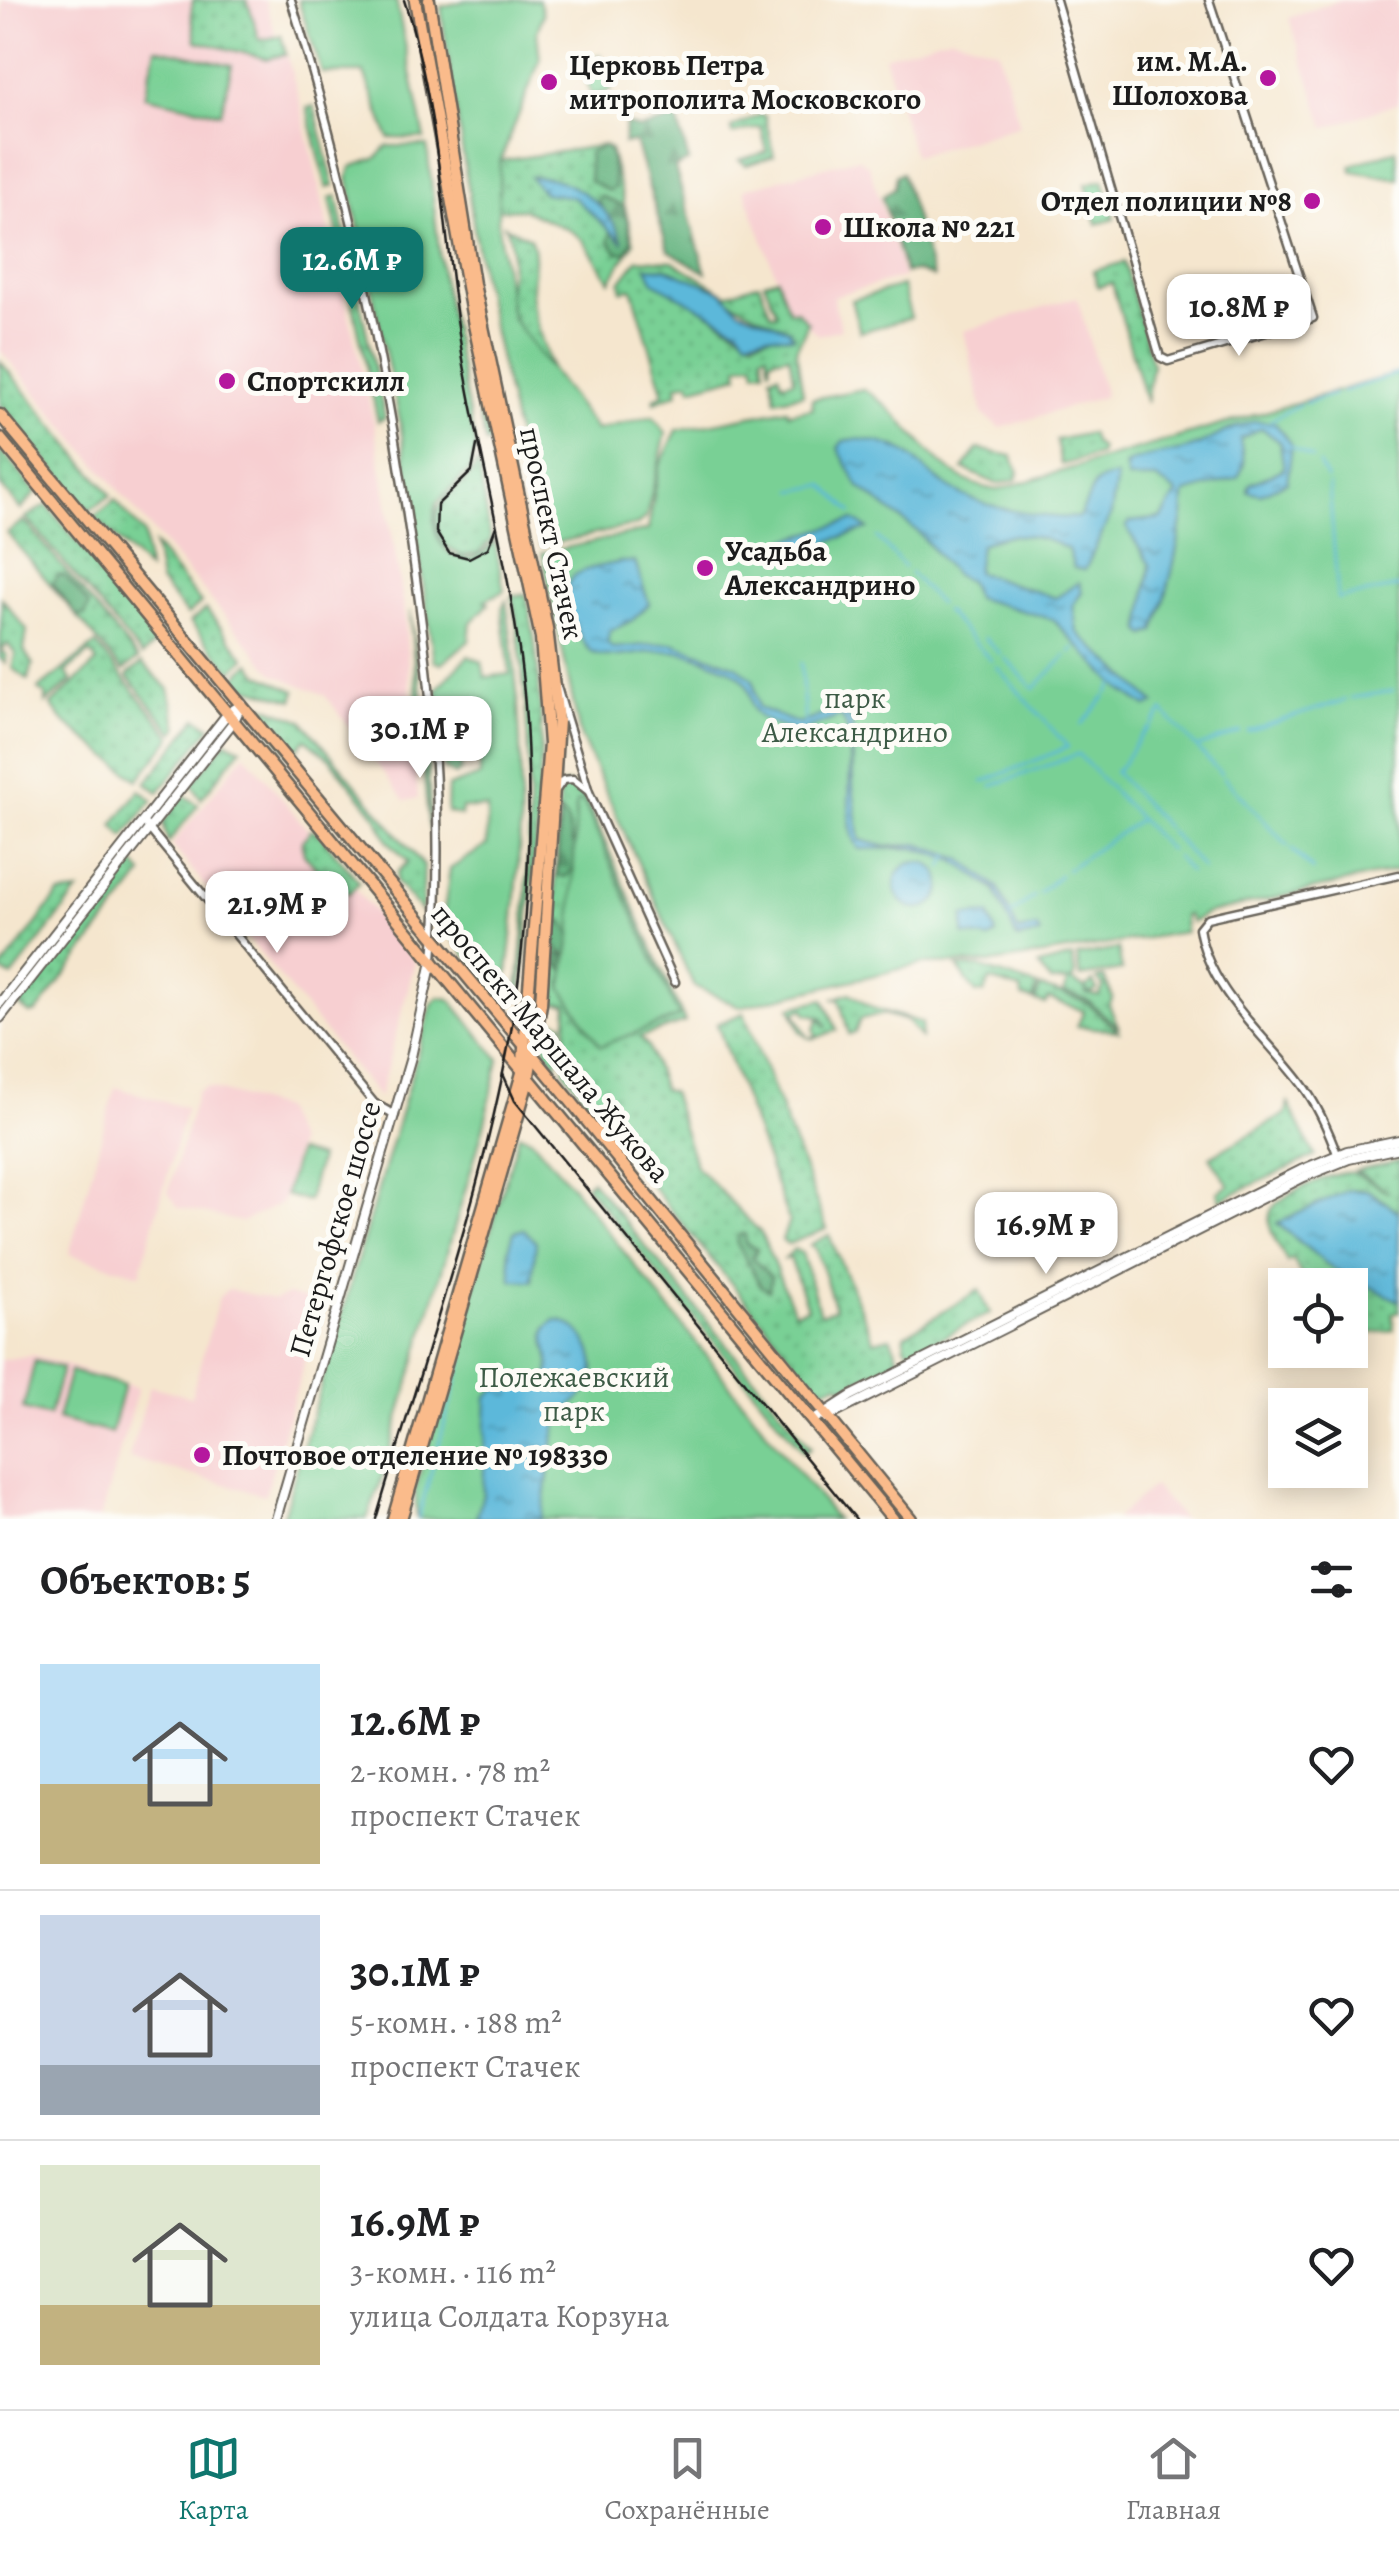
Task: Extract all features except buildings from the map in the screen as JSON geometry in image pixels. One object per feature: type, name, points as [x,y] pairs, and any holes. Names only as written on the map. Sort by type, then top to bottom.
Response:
[{"type":"main road","name":"проспект Стачек","points":[[414,0],[547,686],[548,772],[525,1077]]},
{"type":"main road","name":"проспект Стачек","points":[[429,0],[474,284],[556,683],[555,791],[541,1004],[533,1056],[525,1077]]},
{"type":"main road","name":"проспект Маршала Жукова","points":[[0,415],[525,1046],[911,1519]]},
{"type":"main road","name":"проспект Маршала Жукова","points":[[0,438],[433,956],[525,1077],[893,1519]]},
{"type":"main road","points":[[393,1519],[525,1077]]},
{"type":"main road","points":[[401,1519],[525,1077]]},
{"type":"street","points":[[291,0],[358,254],[405,502],[438,781],[440,864],[433,956]]},
{"type":"street","points":[[1056,0],[1160,357],[1168,361],[1313,318],[1209,0]]},
{"type":"street","points":[[556,683],[589,792],[675,982]]},
{"type":"street","points":[[0,1018],[242,704]]},
{"type":"street","points":[[555,791],[567,778],[577,780],[589,792]]},
{"type":"street","points":[[0,1002],[146,825]]},
{"type":"street","points":[[146,825],[374,1103],[394,1115]]},
{"type":"street","points":[[1339,1158],[1303,1085],[1234,1005],[1205,952],[1199,928],[1206,918],[1399,875]]},
{"type":"street","name":"Петергофское шоссе","points":[[276,1519],[394,1115],[433,956]]},
{"type":"street","points":[[812,1422],[1339,1158],[1399,1140]]},
{"type":"street","points":[[1339,1158],[1399,1148]]},
{"type":"shaded area","points":[[2,0],[265,0],[276,35],[281,34],[299,99],[374,423],[404,607],[418,798],[405,801],[325,695],[274,674],[0,350]]},
{"type":"shaded area","points":[[1340,0],[1397,0],[1399,103],[1325,128],[1289,18]]},
{"type":"shaded area","points":[[951,36],[998,50],[1020,125],[914,156],[884,56]]},
{"type":"shaded area","name":"Школа № 221","points":[[858,158],[869,166],[904,277],[833,296],[841,329],[819,335],[789,311],[744,189]]},
{"type":"shaded area","points":[[1077,297],[1105,396],[1001,428],[983,415],[964,331]]},
{"type":"shaded area","points":[[245,753],[415,962],[379,1098],[172,845]]},
{"type":"shaded area","points":[[115,1087],[186,1108],[140,1274],[69,1254]]},
{"type":"shaded area","points":[[207,1087],[282,1109],[297,1143],[282,1203],[242,1222],[178,1207],[168,1192],[197,1092]]},
{"type":"shaded area","points":[[228,1289],[274,1300],[288,1295],[322,1303],[265,1495],[129,1458],[150,1386],[191,1397],[219,1297]]},
{"type":"shaded area","points":[[33,1355],[138,1388],[100,1519],[0,1519],[0,1360]]},
{"type":"shaded area","points":[[1153,1486],[1183,1519],[1115,1519]]},
{"type":"green space","points":[[193,0],[247,0],[260,40],[281,36],[286,54],[268,59],[196,41]]},
{"type":"green space","points":[[298,0],[396,0],[425,139],[389,138],[364,73],[322,73]]},
{"type":"green space","points":[[467,0],[539,0],[543,14],[537,32],[540,60],[500,162],[498,225],[512,318],[596,430],[653,416],[666,433],[646,518],[637,525],[541,546],[481,274],[443,24],[441,7]]},
{"type":"green space","points":[[156,48],[232,65],[221,113],[145,96]]},
{"type":"green space","points":[[601,55],[611,91],[591,96],[582,60]]},
{"type":"green space","points":[[314,106],[334,186],[327,188],[307,108]]},
{"type":"green space","points":[[765,116],[774,156],[746,165],[739,160],[767,152],[761,127],[732,134],[731,128]]},
{"type":"green space","points":[[677,119],[689,161],[675,168],[706,273],[668,250],[635,142],[623,144],[626,124],[639,129]]},
{"type":"green space","points":[[604,145],[610,149],[634,243],[610,281],[583,240],[571,231],[523,209],[479,211],[479,164]]},
{"type":"green space","points":[[387,146],[427,146],[442,276],[476,449],[469,471],[437,502],[436,531],[449,552],[460,557],[483,553],[495,541],[504,591],[485,600],[489,604],[471,622],[469,641],[441,664],[434,661],[400,422],[348,178],[351,167],[377,158]]},
{"type":"green space","points":[[604,146],[610,153],[615,188],[609,191],[590,181],[588,153]]},
{"type":"green space","points":[[1396,150],[1399,179],[1352,171],[1351,165]]},
{"type":"green space","points":[[902,173],[933,277],[915,271],[905,273],[882,197],[894,188],[896,175]]},
{"type":"green space","points":[[1103,180],[1115,219],[1097,224],[1086,184]]},
{"type":"green space","points":[[337,196],[385,418],[378,421],[330,198]]},
{"type":"green space","points":[[601,196],[623,206],[632,240],[626,253],[617,252],[609,241],[611,232],[622,240],[597,200]]},
{"type":"green space","points":[[505,226],[530,238],[533,245],[532,300],[551,368],[512,315],[511,247]]},
{"type":"green space","points":[[638,259],[672,261],[727,294],[759,283],[771,314],[777,313],[764,282],[777,278],[789,311],[796,310],[808,323],[796,350],[803,394],[776,400],[771,375],[779,373],[782,383],[794,380],[789,355],[771,359],[770,369],[767,353],[762,354],[765,370],[756,371],[754,362],[738,366],[739,375],[691,388],[689,382],[677,385],[678,393],[655,402],[654,398],[664,394],[632,288],[622,291],[620,282]],"holes":[[[667,269],[758,315],[789,329],[753,341],[680,295]]]},
{"type":"green space","points":[[1124,262],[1152,364],[1146,403],[1112,283],[1098,287],[1093,271]]},
{"type":"green space","points":[[902,286],[911,318],[860,332],[851,300]]},
{"type":"green space","points":[[0,361],[111,495],[89,511],[0,404]]},
{"type":"green space","points":[[478,365],[493,442],[486,444],[467,367]]},
{"type":"green space","name":"парк Александрино","points":[[1399,373],[1399,870],[1205,914],[1191,923],[1188,915],[1184,916],[1185,932],[993,963],[921,964],[740,1007],[694,986],[580,735],[542,553],[648,530],[659,467],[677,430],[787,409],[789,413],[813,408],[812,399],[863,389],[956,475],[997,490]]},
{"type":"green space","points":[[1090,433],[1094,444],[1101,448],[1099,455],[1061,465],[1056,440]]},
{"type":"green space","points":[[0,449],[36,492],[21,510],[0,485]]},
{"type":"green space","points":[[978,449],[1012,456],[1019,472],[1016,480],[997,484],[963,469]]},
{"type":"green space","points":[[478,461],[491,540],[479,553],[462,556],[442,543],[437,514],[447,496],[472,473]]},
{"type":"green space","points":[[115,500],[144,534],[148,570],[94,517]]},
{"type":"green space","points":[[47,505],[159,640],[142,656],[26,517]]},
{"type":"green space","points":[[24,520],[138,659],[123,671],[7,533]]},
{"type":"green space","points":[[154,545],[201,603],[187,615],[160,582]]},
{"type":"green space","points":[[58,575],[65,576],[89,605],[85,616],[76,615],[52,583]]},
{"type":"green space","points":[[526,594],[540,695],[541,746],[521,999],[517,998],[529,847],[528,746],[512,596]]},
{"type":"green space","points":[[2,598],[27,630],[24,651],[33,664],[28,680],[12,668],[15,653],[8,644],[1,650],[7,655],[5,663],[0,658]]},
{"type":"green space","points":[[506,601],[518,704],[521,803],[516,902],[504,1003],[442,925],[450,869],[487,845],[487,808],[462,808],[461,816],[447,812],[448,787],[480,776],[478,729],[470,719],[441,717],[437,689],[468,656],[482,662],[485,677],[510,674],[502,608]]},
{"type":"green space","points":[[206,609],[245,658],[232,672],[190,622]]},
{"type":"green space","points":[[410,611],[426,722],[431,835],[428,822]]},
{"type":"green space","points":[[96,644],[172,737],[138,780],[63,721],[51,705],[97,662],[90,653],[66,672],[72,681],[46,703],[46,695],[38,689]]},
{"type":"green space","points":[[142,663],[169,689],[178,728],[174,733],[127,676]]},
{"type":"green space","points":[[250,663],[260,675],[296,691],[293,700],[240,686],[234,679]]},
{"type":"green space","points":[[259,704],[302,720],[424,866],[422,912],[396,882],[397,872],[408,862],[388,841],[377,818],[329,758],[306,739],[295,752],[302,760],[294,760],[255,711]]},
{"type":"green space","points":[[197,718],[211,727],[159,792],[146,783]]},
{"type":"green space","points":[[447,729],[459,734],[461,770],[455,775],[444,768],[442,738]]},
{"type":"green space","points":[[226,741],[241,748],[201,799],[192,784]]},
{"type":"green space","points":[[570,784],[585,797],[685,1022],[640,1037],[648,1046],[663,1090],[671,1092],[696,1166],[761,1233],[794,1312],[807,1308],[790,1258],[785,1259],[794,1249],[802,1253],[820,1314],[835,1309],[816,1249],[810,1245],[829,1235],[874,1341],[890,1337],[900,1359],[843,1388],[839,1383],[821,1390],[815,1385],[665,1203],[564,1070],[568,1004],[551,1003],[559,795],[563,785]]},
{"type":"green space","points":[[140,790],[153,800],[124,837],[113,825]]},
{"type":"green space","points":[[184,795],[198,805],[168,843],[163,823]]},
{"type":"green space","points":[[583,801],[679,1017],[600,1046],[562,988],[571,936],[576,803]]},
{"type":"green space","points":[[560,812],[567,820],[572,843],[577,845],[662,979],[668,997],[568,972],[556,964],[556,954],[568,956],[556,948],[551,929],[563,920],[572,936],[575,867],[566,877],[557,876]]},
{"type":"green space","points":[[311,830],[317,831],[359,882],[350,893],[336,891],[304,854],[302,841]]},
{"type":"green space","points":[[133,862],[143,874],[37,1012],[30,1014],[19,1005]]},
{"type":"green space","points":[[78,892],[12,977],[0,971],[59,894]]},
{"type":"green space","points":[[1118,949],[1122,970],[1080,977],[1077,956]]},
{"type":"green space","points":[[1072,957],[1072,981],[1051,982],[1038,966]]},
{"type":"green space","points":[[957,967],[979,967],[1037,986],[1033,1000],[1022,997],[1021,990],[990,980],[985,993],[976,993]]},
{"type":"green space","points":[[1104,977],[1113,998],[1109,1005],[1119,1028],[1087,1000],[1064,993],[1068,980],[1085,988],[1093,982],[1097,990],[1090,994],[1085,989],[1086,994],[1100,996],[1103,986],[1097,979]]},
{"type":"green space","points":[[1040,987],[1086,1002],[1118,1031],[1077,1026],[1084,1011],[1049,999],[1045,1004],[1035,1001]]},
{"type":"green space","points":[[850,993],[873,1008],[922,1023],[921,1038],[907,1021],[884,1014],[860,1019],[855,1033],[849,1034],[839,999],[833,999]]},
{"type":"green space","points":[[439,997],[450,999],[499,1059],[485,1122],[380,1484],[367,1519],[282,1519],[432,1004]]},
{"type":"green space","points":[[824,999],[837,1030],[814,1039],[810,1038],[817,1036],[814,1030],[819,1018],[827,1028],[822,1017],[807,1014],[804,1009],[795,1012],[808,1037],[801,1032],[791,1007]]},
{"type":"green space","points":[[744,1013],[827,1229],[788,1244],[782,1240],[789,1221],[717,1024]]},
{"type":"green space","points":[[547,1018],[563,1023],[556,1067],[545,1050]]},
{"type":"green space","points":[[1288,1103],[1315,1156],[1220,1200],[1218,1192],[1229,1185],[1210,1157],[1286,1114]]},
{"type":"green space","name":"Полежаевский парк","points":[[519,1134],[531,1138],[575,1190],[836,1519],[417,1519],[415,1490]]},
{"type":"green space","points":[[297,1152],[319,1158],[308,1201],[285,1195]]},
{"type":"green space","points":[[1399,1161],[1399,1212],[1369,1191],[1356,1189],[1277,1223],[1332,1268],[1298,1268],[1293,1259],[1287,1262],[1270,1224],[1275,1205],[1323,1179],[1347,1173],[1389,1192],[1356,1171]]},
{"type":"green space","points":[[591,1180],[811,1447],[804,1452],[585,1185]]},
{"type":"green space","points":[[740,1234],[745,1234],[746,1244],[757,1249],[752,1258],[771,1277],[769,1291],[761,1286],[736,1242]]},
{"type":"green space","points":[[1368,1286],[1399,1301],[1399,1312],[1392,1313],[1394,1330],[1368,1334]]},
{"type":"green space","points":[[979,1290],[990,1313],[911,1353],[904,1345],[905,1335]]},
{"type":"green space","points":[[35,1361],[62,1368],[49,1416],[23,1409]]},
{"type":"green space","points":[[70,1371],[124,1385],[111,1433],[57,1419]]},
{"type":"water","points":[[530,177],[558,181],[586,195],[608,216],[622,241],[573,197],[544,193]]},
{"type":"water","points":[[647,267],[667,269],[721,291],[740,310],[789,329],[793,337],[767,335],[747,339],[740,330],[654,282]]},
{"type":"water","points":[[1257,421],[1275,423],[1292,446],[1287,482],[1261,494],[1248,491],[1250,484],[1284,469],[1280,443],[1262,428],[1240,439],[1244,464],[1238,478],[1185,493],[1168,589],[1155,631],[1146,635],[1141,631],[1150,565],[1126,527],[1130,522],[1162,518],[1177,493],[1156,479],[1128,479],[1125,465],[1188,449]]},
{"type":"water","points":[[855,439],[904,451],[941,482],[969,498],[1035,515],[1079,517],[1096,484],[1117,477],[1111,514],[1085,570],[1074,568],[1068,549],[1035,537],[1013,536],[980,545],[976,572],[1056,598],[1079,582],[1082,592],[1073,605],[1077,632],[1155,703],[1147,707],[1120,689],[1052,619],[976,598],[969,582],[954,574],[917,531],[859,487],[838,448],[843,441]]},
{"type":"water","points":[[854,520],[868,529],[787,554],[780,550],[784,540]]},
{"type":"water","points":[[635,562],[649,604],[633,620],[610,631],[607,642],[612,648],[672,643],[737,666],[753,680],[759,708],[799,724],[830,712],[844,713],[852,722],[853,788],[860,840],[887,847],[918,844],[961,859],[998,887],[1018,931],[1037,928],[1040,934],[1017,939],[995,890],[955,861],[914,848],[859,849],[850,818],[850,745],[841,716],[799,732],[760,717],[742,678],[714,662],[683,652],[604,656],[591,652],[570,614],[568,583],[584,571]]},
{"type":"water","points":[[918,862],[934,869],[941,885],[934,901],[918,908],[902,901],[895,885],[902,869]]},
{"type":"water","points":[[989,914],[996,934],[990,939],[964,935],[964,916]]},
{"type":"water","points":[[1349,1190],[1369,1191],[1399,1212],[1399,1301],[1368,1286],[1368,1268],[1330,1267],[1277,1223]]},
{"type":"water","points":[[524,1229],[536,1242],[532,1281],[512,1280],[509,1249],[514,1232]]},
{"type":"water","points":[[555,1320],[565,1322],[582,1335],[594,1365],[587,1391],[557,1427],[541,1519],[476,1519],[483,1494],[487,1396],[507,1380],[532,1382],[548,1376],[550,1360],[545,1332]]},
{"type":"waterway","points":[[1341,392],[1399,373]]},
{"type":"waterway","points":[[1305,403],[1334,394]]},
{"type":"waterway","points":[[1270,421],[1300,404]]},
{"type":"waterway","points":[[1292,447],[1312,458]]},
{"type":"waterway","points":[[1319,464],[1327,480]]},
{"type":"waterway","points":[[794,491],[824,485],[852,512]]},
{"type":"waterway","points":[[1329,485],[1338,599],[1399,587]]},
{"type":"waterway","points":[[877,537],[904,567]]},
{"type":"waterway","points":[[910,573],[939,604]]},
{"type":"waterway","points":[[945,611],[991,660]]},
{"type":"waterway","points":[[985,638],[1000,654]]},
{"type":"waterway","points":[[1070,652],[1075,647]]},
{"type":"waterway","points":[[1005,658],[1034,689],[1066,656]]},
{"type":"waterway","points":[[801,663],[805,727]]},
{"type":"waterway","points":[[983,782],[1068,747],[996,666]]},
{"type":"waterway","points":[[1107,694],[1114,684]]},
{"type":"waterway","points":[[1351,698],[1393,691]]},
{"type":"waterway","points":[[1081,725],[1105,697]]},
{"type":"waterway","points":[[1248,731],[1345,700]]},
{"type":"waterway","points":[[1153,724],[1163,711],[1221,774]]},
{"type":"waterway","points":[[1150,727],[1115,772],[1166,827]]},
{"type":"waterway","points":[[1199,747],[1240,732]]},
{"type":"waterway","points":[[992,786],[1078,754],[1169,850]]},
{"type":"waterway","points":[[1224,778],[1288,846]]},
{"type":"waterway","points":[[1066,870],[1140,819]]},
{"type":"waterway","points":[[1169,830],[1203,869]]},
{"type":"waterway","points":[[1291,849],[1313,870]]},
{"type":"waterway","points":[[943,867],[949,855]]},
{"type":"waterway","points":[[1176,857],[1189,872]]},
{"type":"waterway","points":[[1039,893],[1060,875]]},
{"type":"waterway","points":[[1010,915],[1034,896]]},
{"type":"waterway","points":[[418,1519],[464,1354]]},
{"type":"tram line","points":[[376,1519],[468,1215],[499,1093],[525,915],[529,799],[516,628],[462,353],[426,86],[404,0]]},
{"type":"tram line","points":[[477,445],[472,471],[437,505],[436,532],[449,553],[469,558],[488,548],[496,526]]},
{"type":"tram line","points":[[503,1074],[515,1101],[856,1519]]},
{"type":"place","name":"им. М.А. Шолохова","points":[[1268,78]]},
{"type":"place","name":"Церковь Петра митрополита Московского","points":[[549,82]]},
{"type":"place","name":"Отдел полиции №8","points":[[1312,201]]},
{"type":"place","name":"Школа № 221","points":[[823,227]]},
{"type":"place","name":"Спортскилл","points":[[227,381]]},
{"type":"place","name":"Усадьба Александрино","points":[[705,568]]},
{"type":"place","name":"Почтовое отделение № 198330","points":[[202,1455]]}]
